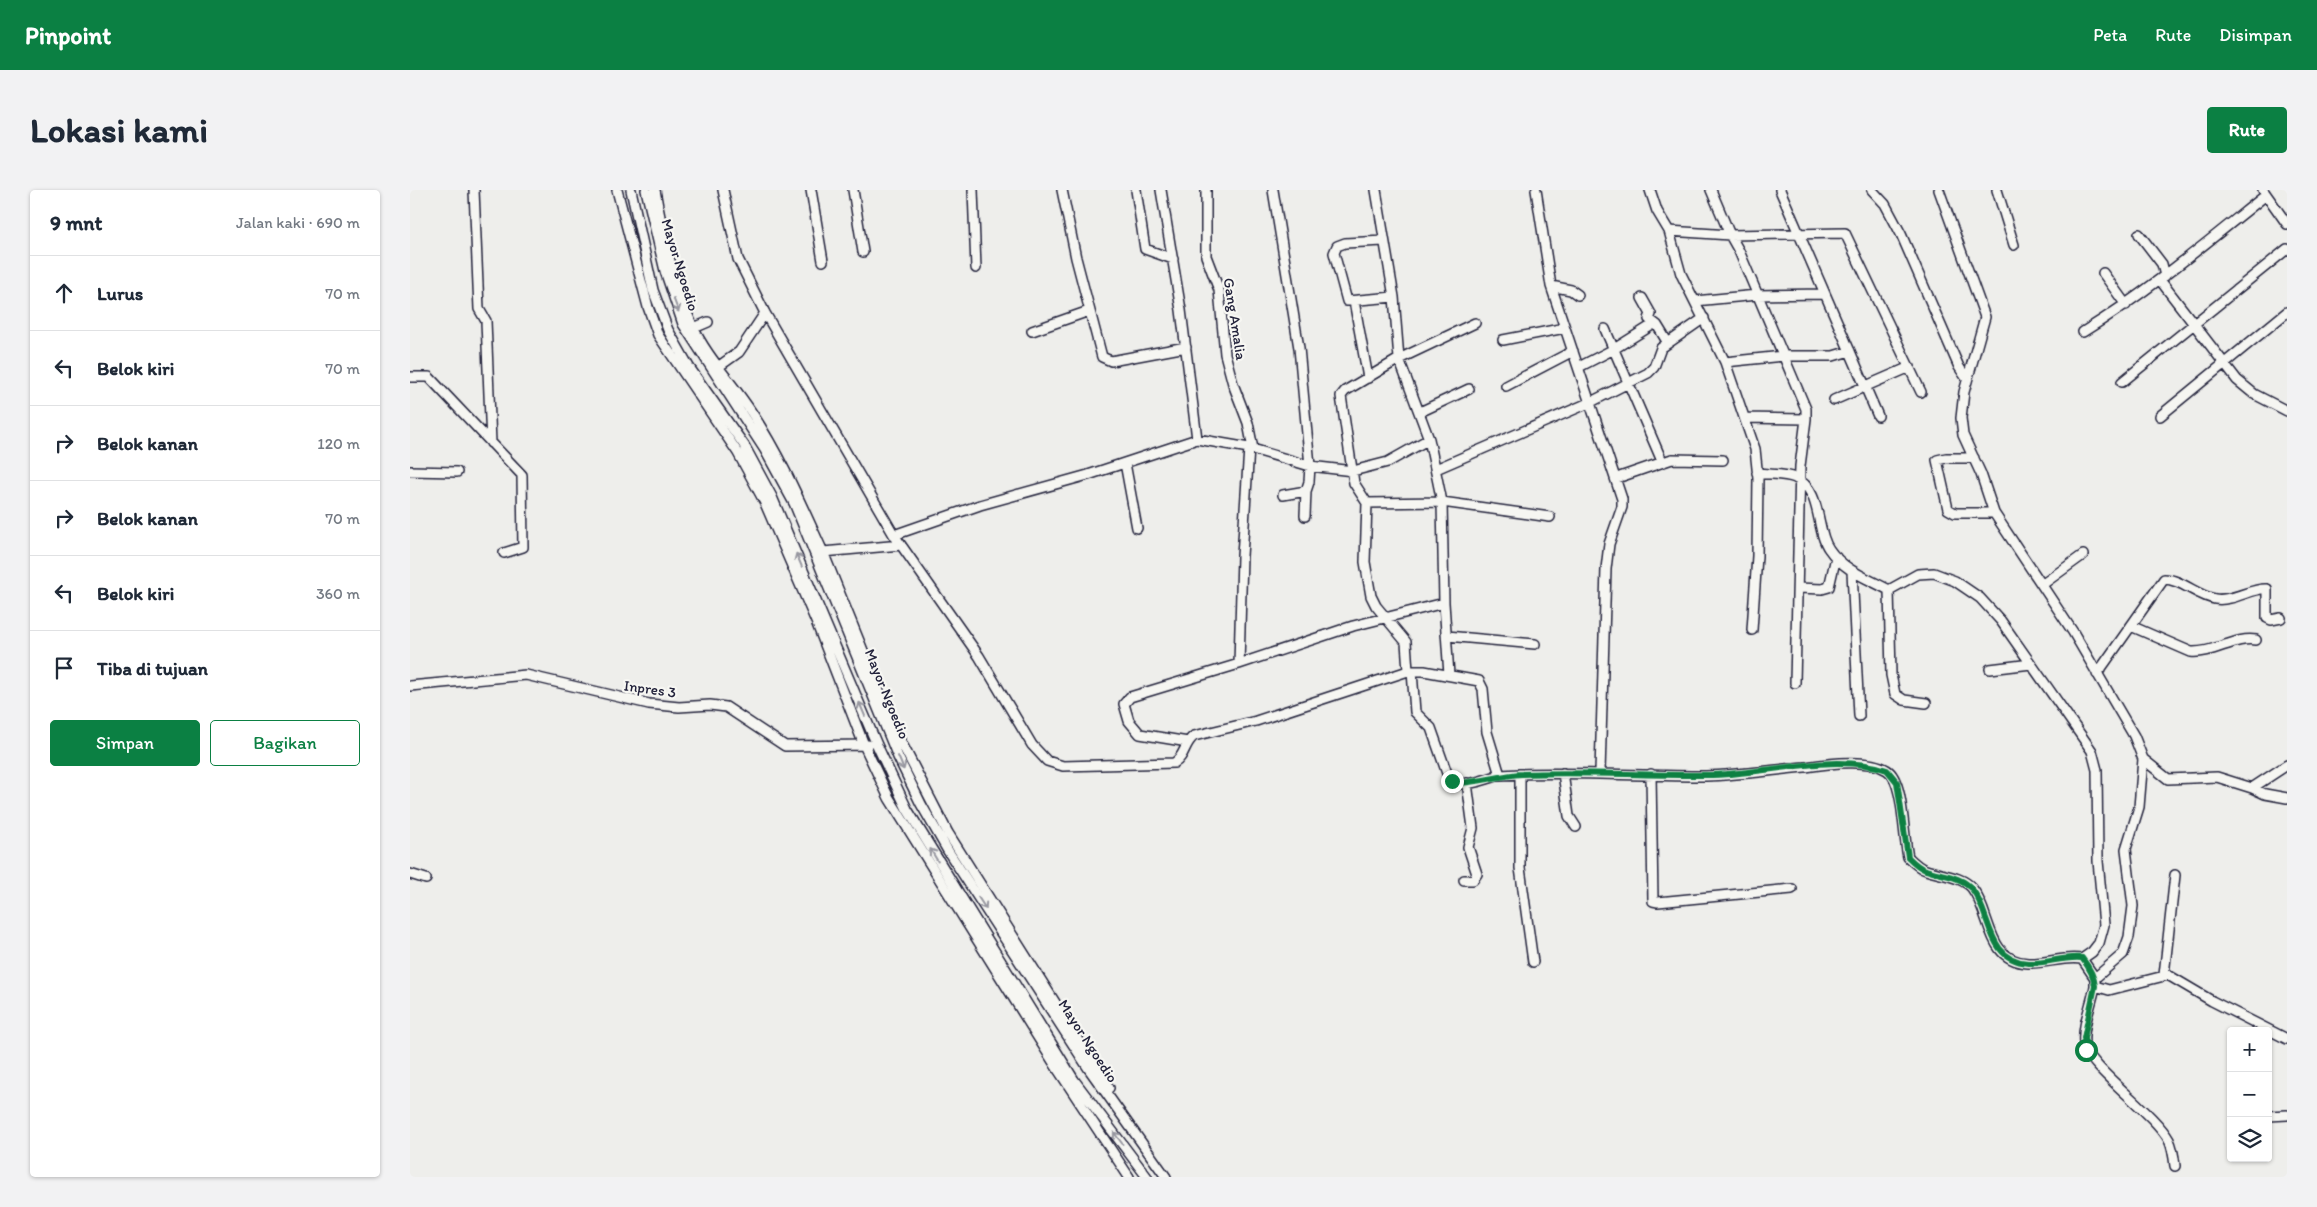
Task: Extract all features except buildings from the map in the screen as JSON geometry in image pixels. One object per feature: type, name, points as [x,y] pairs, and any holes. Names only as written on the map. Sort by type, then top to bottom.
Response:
[{"type":"street","points":[[474,190],[479,309],[486,321],[491,443]]},
{"type":"street","points":[[617,190],[648,307],[658,335],[738,453],[764,501],[817,624],[864,745],[889,798],[1059,1071],[1129,1177]]},
{"type":"street","name":"Mayor Ngoedio","points":[[631,190],[653,290],[668,330],[689,367],[744,445],[772,497],[877,745],[907,809],[1074,1080],[1147,1177]]},
{"type":"street","name":"Mayor Ngoedio","points":[[646,190],[665,271],[683,324],[765,450],[794,503],[898,757],[921,804],[948,851],[1088,1069],[1166,1177]]},
{"type":"street","points":[[655,190],[669,259],[719,366],[753,414],[831,551],[896,732],[948,833],[1110,1089],[1173,1177]]},
{"type":"street","points":[[723,190],[738,258],[765,313],[894,536],[980,656],[1032,745],[1047,761],[1063,766],[1170,764],[1181,757],[1188,742],[1194,736],[1256,721],[1410,671],[1449,675],[1481,682],[1487,732],[1500,775]]},
{"type":"street","points":[[811,190],[823,260]]},
{"type":"street","points":[[853,190],[863,252]]},
{"type":"street","points":[[973,190],[976,268]]},
{"type":"street","points":[[1062,190],[1088,311],[1100,354],[1108,361],[1186,347]]},
{"type":"street","points":[[1136,190],[1146,249],[1173,259]]},
{"type":"street","points":[[1161,190],[1186,347],[1197,439]]},
{"type":"street","name":"Gang Amalia","points":[[1206,190],[1206,256],[1219,290],[1225,354],[1233,384],[1248,424],[1251,449],[1242,548],[1239,664]]},
{"type":"street","points":[[1273,190],[1299,348],[1310,466],[1309,482],[1306,490],[1306,516]]},
{"type":"street","points":[[1376,190],[1394,297],[1399,359],[1429,440],[1442,502],[1444,603],[1449,675]]},
{"type":"street","points":[[1536,190],[1551,286],[1617,478],[1622,499],[1622,507],[1610,544],[1606,569],[1600,772]]},
{"type":"street","points":[[1650,190],[1657,211],[1668,231],[1681,274],[1725,362],[1746,418],[1755,449],[1757,473],[1757,556],[1752,630]]},
{"type":"street","points":[[1711,190],[1806,407],[1800,481],[1795,683]]},
{"type":"street","points":[[1780,190],[1878,416]]},
{"type":"street","points":[[1872,190],[1885,204],[1901,234],[1959,366],[1967,379]]},
{"type":"street","points":[[1939,190],[1985,317],[1967,379],[1961,418],[1964,435],[1994,512],[2043,584],[2134,736],[2143,760],[2139,807],[2126,849],[2133,906],[2129,937],[2123,954],[2095,982],[2084,1038],[2086,1050],[2093,1062],[2134,1098],[2161,1128],[2172,1146],[2176,1166]]},
{"type":"street","points":[[1997,190],[2014,245]]},
{"type":"street","points":[[2083,332],[2126,305],[2163,278],[2265,192],[2287,224]]},
{"type":"street","points":[[1668,231],[1730,235],[1843,233],[1848,236],[1921,392]]},
{"type":"street","points":[[2139,234],[2162,264],[2163,278],[2224,364],[2243,386],[2287,410]]},
{"type":"street","points":[[1384,240],[1345,243],[1337,246],[1335,250],[1347,301],[1354,302],[1394,297]]},
{"type":"street","points":[[2122,382],[2194,322],[2287,249]]},
{"type":"street","points":[[2103,273],[2126,305]]},
{"type":"street","points":[[1551,286],[1570,290],[1578,295]]},
{"type":"street","points":[[1695,301],[1757,296],[1825,294]]},
{"type":"street","points":[[1642,298],[1651,314],[1649,319],[1668,343]]},
{"type":"street","points":[[1354,302],[1368,378]]},
{"type":"street","points":[[1032,331],[1088,311]]},
{"type":"street","points":[[2160,416],[2287,312]]},
{"type":"street","points":[[719,366],[734,357],[744,346],[765,313]]},
{"type":"street","points":[[1436,469],[1591,402],[1652,370],[1661,348],[1704,318]]},
{"type":"street","points":[[1475,323],[1399,359],[1345,391],[1341,396],[1355,485],[1367,503],[1364,555],[1366,576],[1374,601],[1385,618],[1406,642],[1415,712],[1431,728],[1449,779],[1456,784],[1500,775],[1520,774],[1600,772],[1717,775],[1833,763],[1858,764],[1887,770],[1897,782],[1908,857],[1925,870],[1964,881],[1972,889],[1991,932],[2008,958],[2016,962],[2033,963],[2082,958],[2092,952],[2099,943],[2104,925],[2098,861],[2097,770],[2092,750],[1988,606],[1955,581],[1941,575],[1925,572],[1889,590]]},
{"type":"street","points":[[668,330],[683,324]]},
{"type":"street","points":[[1579,368],[1654,324]]},
{"type":"street","points":[[1502,340],[1565,328]]},
{"type":"street","points":[[1605,328],[1662,461]]},
{"type":"street","points":[[1506,386],[1573,351]]},
{"type":"street","points":[[1725,362],[1783,356],[1833,356],[1850,351]]},
{"type":"street","points":[[1834,400],[1910,368]]},
{"type":"street","points":[[410,377],[428,377],[491,443],[517,467],[523,479],[523,548],[504,553]]},
{"type":"street","points":[[1420,412],[1469,389]]},
{"type":"street","points":[[1746,418],[1806,419]]},
{"type":"street","points":[[894,536],[980,505],[1125,463],[1197,439],[1251,449],[1310,466],[1353,470],[1388,462],[1429,440]]},
{"type":"street","points":[[1974,458],[1937,460],[1948,509],[1956,513],[1994,512]]},
{"type":"street","points":[[1617,478],[1672,459],[1723,460]]},
{"type":"street","points":[[1125,463],[1137,528]]},
{"type":"street","points":[[410,471],[457,472]]},
{"type":"street","points":[[1757,473],[1795,477],[1800,481],[1815,500],[1825,541],[1836,557],[1852,572],[1889,590]]},
{"type":"street","points":[[1283,495],[1306,490]]},
{"type":"street","points":[[1367,503],[1442,502],[1550,517]]},
{"type":"street","points":[[831,551],[901,545]]},
{"type":"street","points":[[2043,584],[2083,555]]},
{"type":"street","points":[[1798,588],[1822,589],[1829,587],[1836,557]]},
{"type":"street","points":[[1852,572],[1859,716]]},
{"type":"street","points":[[2097,674],[2160,582],[2167,579],[2215,599],[2243,596],[2259,589],[2267,589],[2267,618],[2271,620],[2281,618]]},
{"type":"street","points":[[1889,590],[1891,675],[1895,694],[1904,700],[1926,703]]},
{"type":"street","points":[[1188,742],[1140,734],[1129,721],[1125,711],[1125,701],[1130,697],[1385,618],[1444,603]]},
{"type":"street","points":[[2131,626],[2191,652],[2200,652],[2231,645],[2244,638],[2256,640]]},
{"type":"street","points":[[1446,636],[1535,644]]},
{"type":"street","points":[[1990,669],[2031,664]]},
{"type":"street","name":"Inpres 3","points":[[410,686],[526,675],[649,704],[679,707],[718,705],[733,710],[777,742],[786,746],[877,745]]},
{"type":"street","points":[[2143,760],[2168,779],[2217,778],[2252,788],[2265,794],[2287,798]]},
{"type":"street","points":[[2252,788],[2287,765]]},
{"type":"street","points":[[1563,773],[1569,816],[1576,827]]},
{"type":"street","points":[[1520,774],[1520,868],[1533,962]]},
{"type":"street","points":[[1651,774],[1653,901],[1792,890]]},
{"type":"street","points":[[1464,880],[1473,880],[1477,874],[1468,847],[1473,828],[1467,783]]},
{"type":"street","points":[[410,874],[426,879]]},
{"type":"street","points":[[2164,975],[2175,876]]},
{"type":"street","points":[[2082,958],[2095,982],[2109,990],[2164,975],[2173,977],[2212,1002],[2287,1039]]},
{"type":"street","points":[[2272,1116],[2287,1115]]},
{"type":"route","points":[[1452,781],[1456,784],[1462,784],[1500,775],[1600,772],[1707,776],[1833,763],[1877,766],[1887,770],[1897,782],[1904,842],[1908,857],[1925,870],[1964,881],[1972,889],[1999,948],[2008,958],[2016,962],[2033,963],[2082,958],[2091,970],[2095,978],[2095,986],[2084,1038],[2086,1050]]}]
